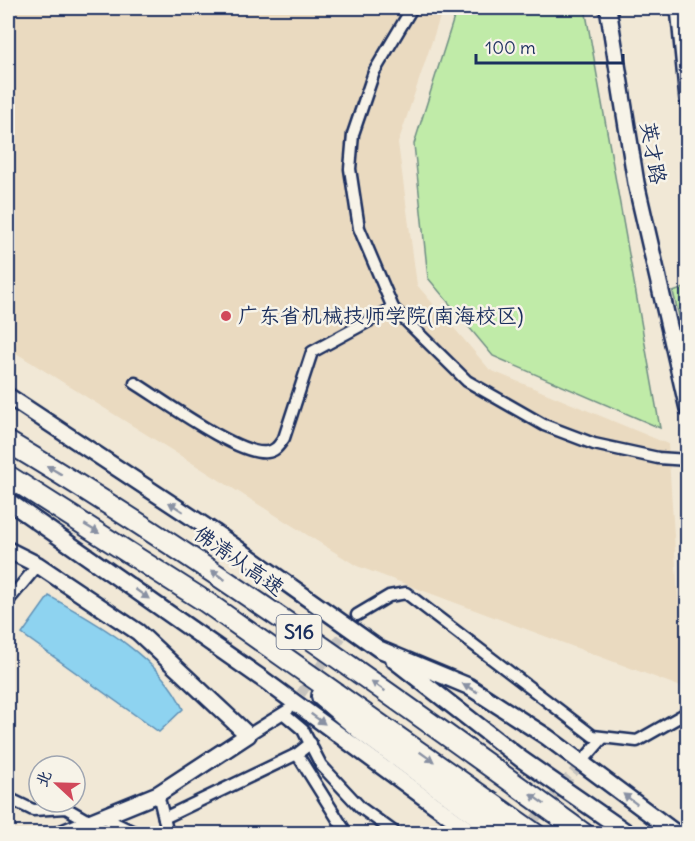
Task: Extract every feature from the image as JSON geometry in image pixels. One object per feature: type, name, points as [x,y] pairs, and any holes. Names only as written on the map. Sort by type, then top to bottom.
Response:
[{"type":"highway","name":"佛清从高速","points":[[8,442],[205,566],[584,834]]},
{"type":"highway","name":"S16","points":[[8,476],[176,582],[535,834]]},
{"type":"highway","points":[[263,642],[363,731],[503,834]]},
{"type":"main road","name":"英才路","points":[[608,8],[636,183],[687,408]]},
{"type":"main road","name":"英才路","points":[[613,8],[640,170],[687,368]]},
{"type":"main road","points":[[679,8],[687,100]]},
{"type":"main road","points":[[8,396],[214,532],[379,649],[521,759],[629,834]]},
{"type":"main road","points":[[8,501],[264,680],[474,834]]},
{"type":"main road","points":[[8,550],[38,565],[138,632],[248,735],[158,794],[60,834]]},
{"type":"main road","points":[[379,649],[468,686],[547,737],[677,834]]},
{"type":"street","points":[[412,8],[374,72],[353,134],[350,169],[359,228],[393,308],[467,381],[544,425],[594,444],[658,458],[687,460]]},
{"type":"street","points":[[135,383],[241,448],[268,453],[277,448],[284,438],[312,352],[393,308]]},
{"type":"street","points":[[8,601],[38,565]]},
{"type":"street","points":[[357,615],[389,596],[406,593],[584,729],[602,739],[637,741],[687,712]]},
{"type":"street","points":[[248,735],[288,710],[311,743],[321,765],[361,808],[397,834]]},
{"type":"street","points":[[588,755],[602,739]]},
{"type":"street","points":[[164,818],[297,754],[311,743]]},
{"type":"street","points":[[297,754],[347,834]]},
{"type":"street","points":[[158,794],[168,834]]},
{"type":"street","points":[[8,798],[33,810],[66,807],[138,834]]},
{"type":"shaded area","name":"广东省机械技师学院(南海校区)","points":[[8,8],[443,8],[398,143],[417,285],[490,370],[668,444],[684,688],[357,566],[8,348]]},
{"type":"green space","points":[[457,8],[585,8],[660,428],[493,356],[428,278],[414,144]]},
{"type":"green space","points":[[688,287],[687,348],[673,292]]},
{"type":"water","points":[[49,596],[106,630],[143,658],[159,673],[183,709],[159,732],[22,634]]},
{"type":"tunnel","points":[[292,706],[357,615]]},
{"type":"tunnel","points":[[525,831],[586,757]]},
{"type":"place","name":"广东省机械技师学院(南海校区)","points":[[226,316]]}]
